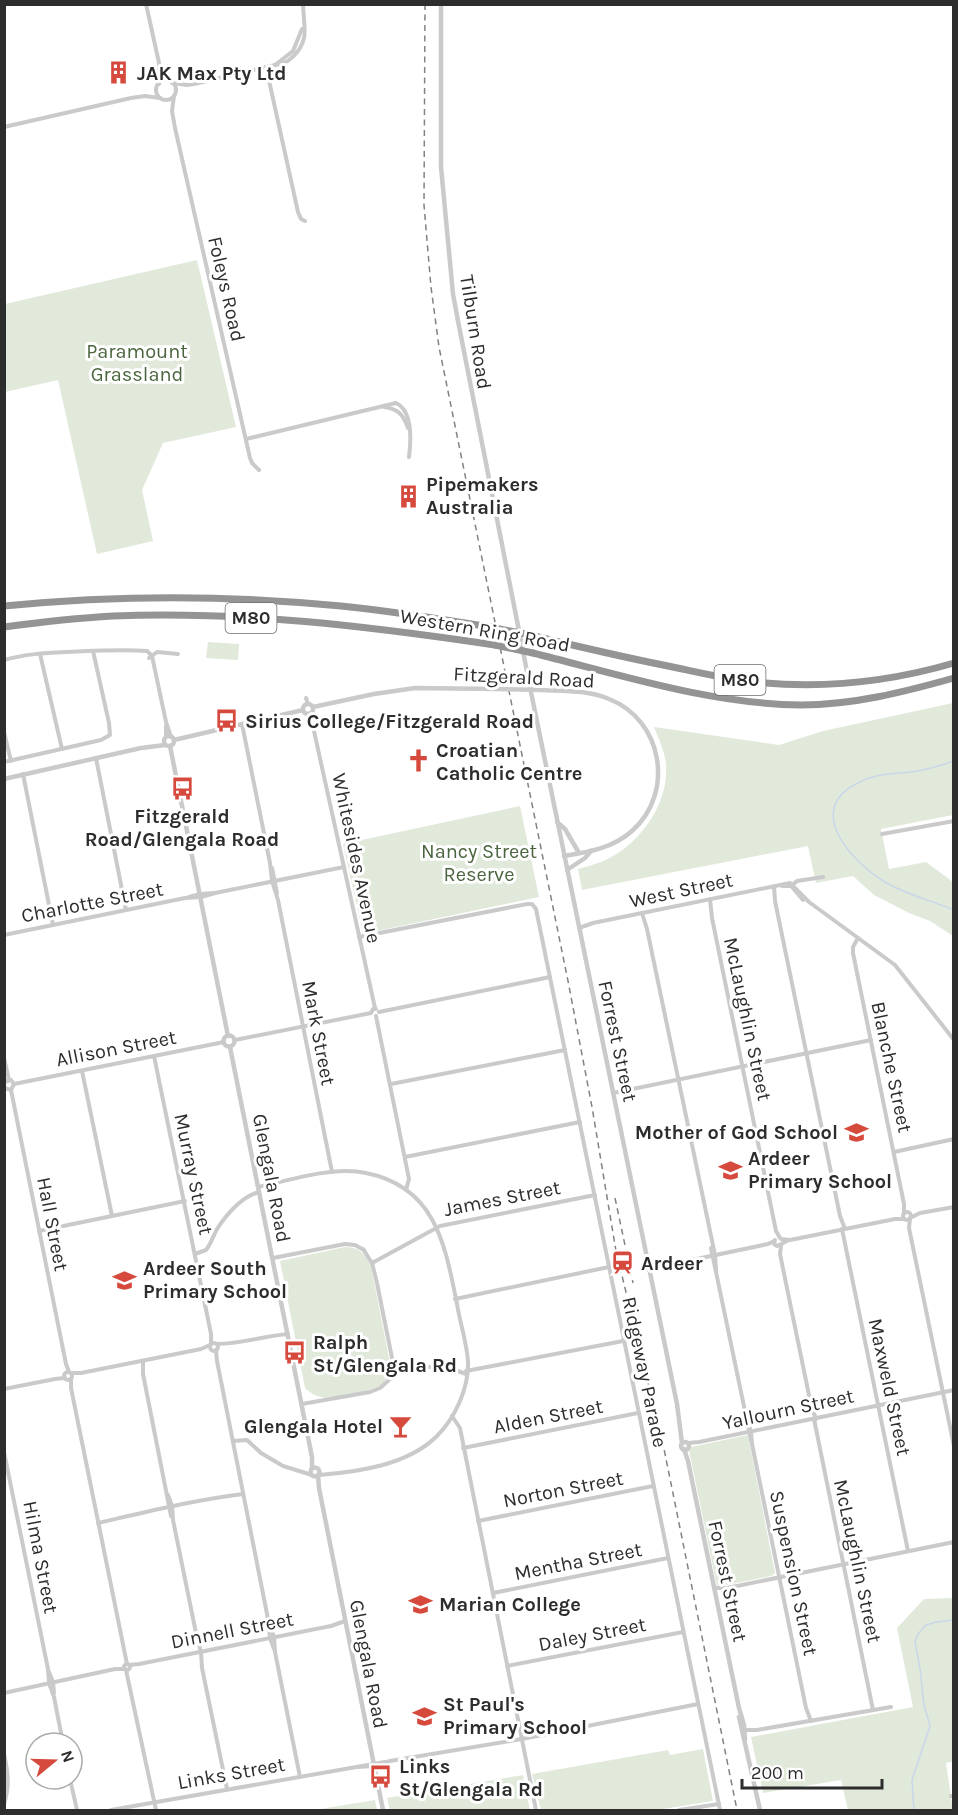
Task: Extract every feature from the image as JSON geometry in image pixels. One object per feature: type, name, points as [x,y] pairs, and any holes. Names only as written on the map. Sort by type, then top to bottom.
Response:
[{"type":"highway","name":"Western Ring Road","points":[[4,606],[119,598],[239,599],[342,606],[490,627],[721,677],[786,684],[863,681],[913,674],[954,663]]},
{"type":"highway","name":"Western Ring Road","points":[[5,627],[60,619],[114,616],[240,617],[373,628],[495,645],[681,690],[728,699],[802,705],[877,697],[954,678]]},
{"type":"street","points":[[146,4],[160,69],[157,93],[162,99]]},
{"type":"street","points":[[146,96],[164,81],[187,85],[275,65],[293,51],[297,43],[303,25],[303,4]]},
{"type":"street","name":"Tilburn Road","points":[[441,4],[441,167],[453,294],[525,660]]},
{"type":"street","points":[[266,67],[298,212],[301,219],[305,221]]},
{"type":"street","points":[[160,69],[175,87],[174,95]]},
{"type":"street","points":[[4,127],[131,98],[146,96],[169,99],[187,85]]},
{"type":"street","name":"Foleys Road","points":[[174,95],[172,111],[246,439],[252,463],[259,470]]},
{"type":"street","name":"Foleys Road","points":[[162,99],[172,111]]},
{"type":"street","points":[[246,439],[383,407],[398,410],[402,415],[411,445],[409,457]]},
{"type":"street","points":[[4,762],[101,740],[110,735],[93,651]]},
{"type":"street","points":[[4,660],[22,655],[93,651],[138,651],[151,656],[161,652],[178,654]]},
{"type":"street","points":[[40,654],[62,749]]},
{"type":"street","points":[[151,656],[228,1036]]},
{"type":"street","name":"Forrest Street","points":[[525,660],[760,1810]]},
{"type":"street","name":"Fitzgerald Road","points":[[313,707],[415,688],[583,692],[611,699],[624,706],[645,728],[656,752],[659,767],[656,793],[647,815],[632,832],[613,844],[564,856]]},
{"type":"street","points":[[4,779],[141,748],[169,738],[303,710],[305,713],[310,713],[313,707],[307,701],[303,710]]},
{"type":"street","name":"Whitesides Avenue","points":[[310,713],[377,1012],[409,1179],[406,1190]]},
{"type":"street","name":"Mark Street","points":[[242,724],[332,1172]]},
{"type":"street","points":[[4,732],[11,761]]},
{"type":"street","points":[[141,748],[173,745],[169,738]]},
{"type":"street","points":[[96,758],[126,910]]},
{"type":"street","points":[[23,774],[53,925]]},
{"type":"street","points":[[882,834],[954,821]]},
{"type":"street","points":[[557,822],[565,829],[579,853]]},
{"type":"street","points":[[567,870],[591,851]]},
{"type":"street","name":"Charlotte Street","points":[[4,935],[344,867]]},
{"type":"street","name":"West Street","points":[[579,926],[823,877]]},
{"type":"street","points":[[792,885],[799,897],[895,965],[954,1040]]},
{"type":"street","name":"Maxweld Street","points":[[773,886],[908,1551]]},
{"type":"street","name":"McLaughlin Street","points":[[708,900],[873,1710]]},
{"type":"street","name":"Ridgeway Parade","points":[[359,937],[516,906],[532,904],[536,909],[720,1810]]},
{"type":"street","name":"Suspension Street","points":[[644,913],[809,1721]]},
{"type":"street","name":"Blanche Street","points":[[858,938],[853,947],[853,953],[954,1446]]},
{"type":"street","points":[[235,1040],[550,977]]},
{"type":"street","points":[[228,1036],[232,1036],[235,1040]]},
{"type":"street","points":[[228,1036],[224,1042],[226,1046],[234,1045],[235,1040]]},
{"type":"street","points":[[613,1093],[871,1040]]},
{"type":"street","name":"Allison Street","points":[[14,1084],[224,1042]]},
{"type":"street","name":"Glengala Road","points":[[230,1047],[383,1810]]},
{"type":"street","points":[[391,1084],[565,1050]]},
{"type":"street","name":"Murray Street","points":[[154,1056],[300,1777]]},
{"type":"street","points":[[4,1058],[7,1081],[14,1084],[11,1090],[4,1088]]},
{"type":"street","points":[[82,1071],[112,1216]]},
{"type":"street","name":"Hall Street","points":[[11,1090],[156,1810]]},
{"type":"street","points":[[405,1157],[580,1122]]},
{"type":"street","points":[[894,1152],[954,1139]]},
{"type":"street","points":[[195,1252],[208,1248],[222,1222],[233,1209],[259,1190],[332,1172],[366,1173],[391,1181],[406,1190],[422,1205],[437,1227],[445,1249],[467,1359],[467,1370],[460,1399],[449,1421],[432,1441],[402,1459],[330,1474],[301,1472],[273,1461],[247,1440],[232,1441]]},
{"type":"street","name":"James Street","points":[[373,1263],[437,1227],[595,1195]]},
{"type":"street","points":[[39,1230],[184,1201]]},
{"type":"street","points":[[649,1269],[954,1207]]},
{"type":"street","points":[[273,1258],[345,1244],[363,1249],[373,1263],[393,1363],[389,1380],[380,1388],[359,1395],[302,1404]]},
{"type":"street","points":[[455,1299],[609,1267]]},
{"type":"street","points":[[4,1389],[287,1332]]},
{"type":"street","points":[[393,1363],[455,1370],[480,1369],[623,1341]]},
{"type":"street","points":[[141,1361],[227,1789]]},
{"type":"street","name":"Yallourn Street","points":[[686,1445],[954,1390]]},
{"type":"street","name":"Alden Street","points":[[463,1448],[638,1413]]},
{"type":"street","points":[[452,1416],[459,1424],[536,1810]]},
{"type":"street","points":[[449,1421],[456,1425],[460,1433]]},
{"type":"street","name":"Hilma Street","points":[[4,1452],[61,1731]]},
{"type":"street","name":"Norton Street","points":[[478,1521],[654,1486]]},
{"type":"street","points":[[98,1522],[243,1492]]},
{"type":"street","points":[[715,1590],[954,1542]]},
{"type":"street","name":"Mentha Street","points":[[493,1593],[668,1558]]},
{"type":"street","name":"Dinnell Street","points":[[5,1692],[346,1623]]},
{"type":"street","name":"Daley Street","points":[[507,1666],[683,1632]]},
{"type":"street","name":"Links Street","points":[[111,1810],[522,1739],[698,1704]]},
{"type":"street","points":[[744,1734],[891,1707]]},
{"type":"street","points":[[4,1754],[9,1779],[4,1804]]},
{"type":"street","points":[[73,1791],[77,1810]]},
{"type":"street","points":[[679,1810],[719,1804]]},
{"type":"green space","name":"Paramount Grassland","points":[[197,260],[236,427],[163,443],[142,490],[153,541],[97,554],[58,380],[5,392],[5,304]]},
{"type":"green space","points":[[208,642],[239,644],[238,660],[206,658]]},
{"type":"green space","points":[[953,703],[953,815],[881,829],[889,869],[926,862],[953,882],[953,936],[930,921],[874,895],[853,876],[816,883],[808,846],[582,890],[578,869],[601,862],[628,845],[640,834],[658,805],[664,790],[666,774],[664,754],[654,727],[779,745],[823,731]]},
{"type":"green space","name":"Nancy Street Reserve","points":[[520,806],[539,897],[363,934],[343,844]]},
{"type":"green space","points":[[345,1247],[361,1252],[371,1266],[390,1369],[386,1380],[378,1387],[355,1394],[326,1398],[315,1395],[305,1388],[280,1261]]},
{"type":"green space","points":[[748,1435],[775,1573],[771,1576],[717,1587],[689,1450],[691,1447]]},
{"type":"green space","points":[[953,1598],[954,1761],[946,1763],[953,1810],[848,1810],[841,1780],[763,1793],[751,1737],[913,1707],[897,1628],[924,1599]]},
{"type":"green space","points":[[703,1749],[713,1801],[657,1810],[541,1810],[532,1774],[668,1750],[670,1755]]},
{"type":"green space","points":[[523,1775],[530,1810],[390,1810],[387,1798]]},
{"type":"green space","points":[[375,1800],[377,1810],[314,1810]]},
{"type":"waterway","points":[[954,761],[922,770],[880,775],[865,780],[841,795],[834,808],[834,822],[839,836],[848,850],[872,873],[901,890],[954,910]]},
{"type":"waterway","points":[[914,1810],[912,1780],[930,1726],[924,1705],[915,1642],[918,1634],[926,1625],[954,1620]]},
{"type":"railway","points":[[425,4],[424,205],[439,347],[568,981],[616,1251],[663,1444],[737,1810]]},
{"type":"railway","points":[[615,1198],[633,1283]]},
{"type":"place","name":"JAK Max Pty Ltd","points":[[119,73]]},
{"type":"place","name":"Pipemakers Australia","points":[[408,496]]},
{"type":"place","name":"Sirius College/Fitzgerald Road","points":[[227,721]]},
{"type":"place","name":"Croatian Catholic Centre","points":[[418,761]]},
{"type":"place","name":"Fitzgerald Road/Glengala Road","points":[[182,788]]},
{"type":"place","name":"Mother of God School","points":[[856,1132]]},
{"type":"place","name":"Ardeer Primary School","points":[[730,1170]]},
{"type":"place","name":"Ardeer","points":[[623,1263]]},
{"type":"place","name":"Ardeer South Primary School","points":[[125,1280]]},
{"type":"place","name":"Ralph St/Glengala Rd","points":[[295,1353]]},
{"type":"place","name":"Glengala Hotel","points":[[401,1426]]},
{"type":"place","name":"Marian College","points":[[421,1604]]},
{"type":"place","name":"St Paul's Primary School","points":[[425,1716]]},
{"type":"place","name":"Links St/Glengala Rd","points":[[381,1777]]}]
